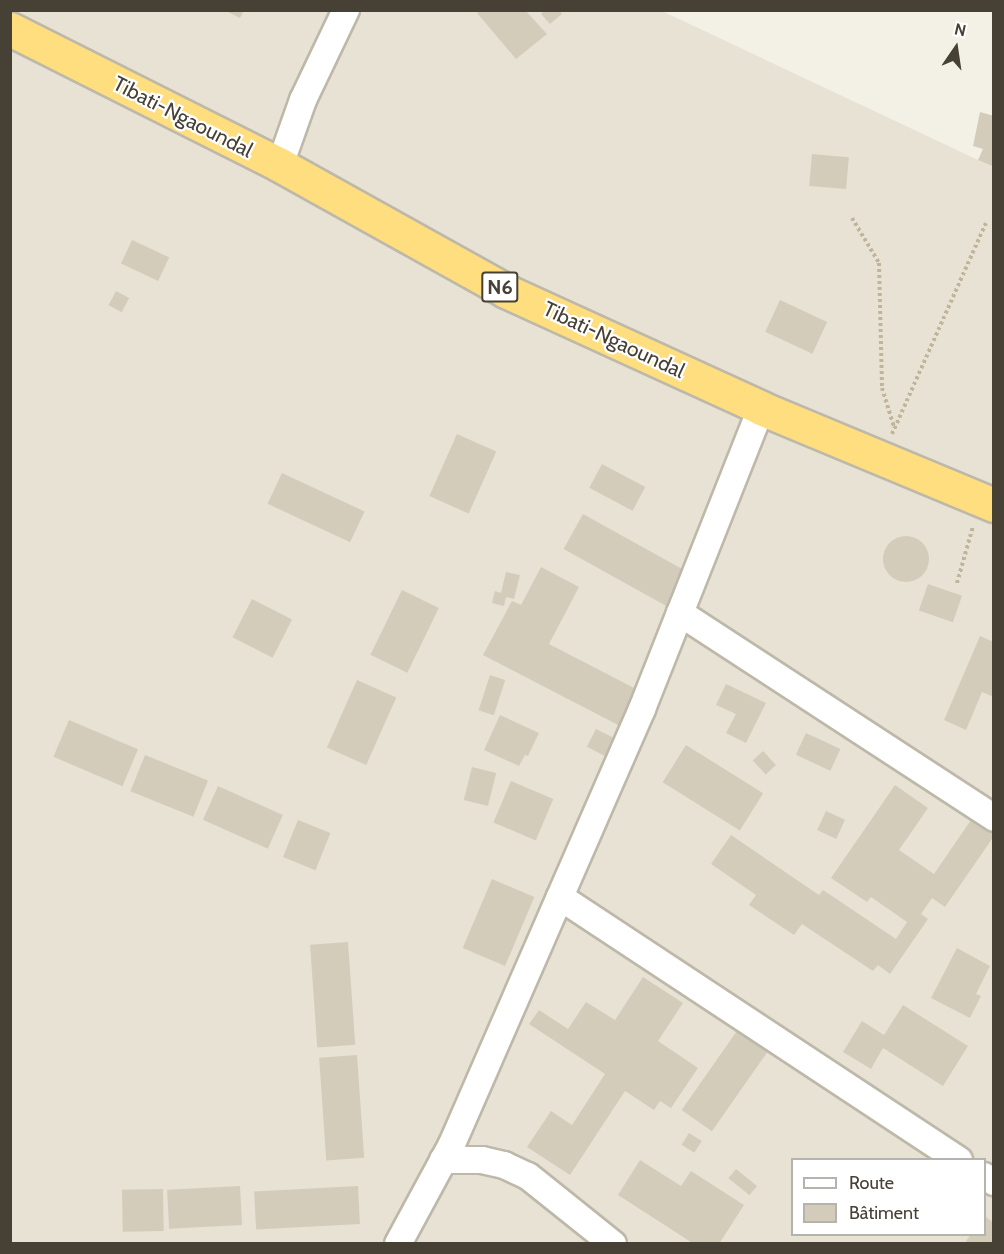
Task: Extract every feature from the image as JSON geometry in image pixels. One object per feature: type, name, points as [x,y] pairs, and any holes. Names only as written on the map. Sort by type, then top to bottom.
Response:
[{"type":"highway","name":"Tibati-Ngaoundal","points":[[14,32],[280,165],[506,291],[761,408],[993,505]]},
{"type":"street","points":[[280,165],[303,100],[346,10]]},
{"type":"street","points":[[398,1244],[443,1160],[642,709],[761,408]]},
{"type":"street","points":[[680,613],[993,818]]},
{"type":"street","points":[[560,897],[956,1158]]},
{"type":"street","points":[[443,1160],[482,1160],[504,1165],[528,1176],[613,1244]]},
{"type":"path","points":[[852,218],[879,263],[882,388],[894,428]]},
{"type":"path","points":[[880,459],[986,223]]},
{"type":"shaded area","points":[[10,11],[662,11],[993,167],[993,1243],[11,1243]]},
{"type":"building","points":[[224,10],[244,10],[240,18]]},
{"type":"building","points":[[480,10],[525,10],[547,34],[516,59],[477,13]]},
{"type":"building","points":[[545,10],[559,10],[562,14],[550,24],[541,14]]},
{"type":"building","points":[[980,112],[994,116],[994,167],[978,160],[983,149],[973,146]]},
{"type":"building","points":[[812,154],[849,157],[846,189],[809,186]]},
{"type":"building","points":[[132,240],[169,257],[158,281],[121,264]]},
{"type":"building","points":[[116,291],[129,298],[122,312],[108,305]]},
{"type":"building","points":[[780,300],[827,322],[812,354],[765,332]]},
{"type":"building","points":[[457,434],[496,451],[469,514],[429,496]]},
{"type":"building","points":[[602,464],[645,487],[633,511],[589,488]]},
{"type":"building","points":[[282,473],[364,511],[350,542],[268,504]]},
{"type":"building","points":[[583,514],[687,572],[668,607],[564,549]]},
{"type":"building","points":[[906,536],[922,543],[929,559],[922,575],[906,582],[890,575],[883,559],[890,543]]},
{"type":"building","points":[[541,567],[579,587],[549,644],[640,691],[622,727],[483,655],[512,601],[521,605]]},
{"type":"building","points":[[506,572],[520,575],[514,599],[506,597],[504,606],[492,603],[495,591],[501,593]]},
{"type":"building","points":[[928,584],[962,596],[953,622],[919,610]]},
{"type":"building","points":[[402,590],[439,608],[407,673],[370,655]]},
{"type":"building","points":[[252,599],[292,619],[273,658],[232,637]]},
{"type":"building","points":[[980,636],[994,642],[994,697],[982,692],[966,730],[944,720]]},
{"type":"building","points":[[490,675],[505,680],[494,715],[479,710]]},
{"type":"building","points":[[357,680],[396,697],[366,765],[327,748]]},
{"type":"building","points":[[726,684],[766,703],[746,743],[726,733],[736,714],[716,705]]},
{"type":"building","points":[[500,715],[539,733],[528,756],[525,755],[519,766],[484,750]]},
{"type":"building","points":[[69,720],[138,749],[122,786],[53,757]]},
{"type":"building","points":[[596,729],[618,740],[609,758],[587,747]]},
{"type":"building","points":[[806,733],[840,749],[830,771],[796,755]]},
{"type":"building","points":[[686,745],[763,793],[740,831],[663,782]]},
{"type":"building","points":[[763,751],[776,765],[766,774],[753,761]]},
{"type":"building","points":[[145,755],[208,780],[193,817],[130,791]]},
{"type":"building","points":[[472,767],[496,773],[488,806],[464,800]]},
{"type":"building","points":[[511,781],[553,799],[536,840],[493,822]]},
{"type":"building","points":[[895,785],[928,808],[899,850],[934,874],[973,817],[994,831],[994,836],[945,907],[932,898],[921,914],[928,919],[890,974],[878,965],[873,971],[802,924],[794,935],[749,905],[756,895],[711,864],[731,835],[819,895],[823,890],[896,939],[907,922],[871,897],[867,902],[831,878]]},
{"type":"building","points":[[218,786],[283,815],[268,849],[203,820]]},
{"type":"building","points":[[826,811],[845,820],[836,839],[817,830]]},
{"type":"building","points":[[298,820],[330,833],[315,870],[283,857]]},
{"type":"building","points":[[492,879],[534,897],[505,966],[463,948]]},
{"type":"building","points":[[348,942],[355,1045],[317,1047],[310,945]]},
{"type":"building","points":[[957,948],[990,966],[976,994],[981,996],[970,1018],[931,998]]},
{"type":"building","points":[[643,977],[683,1003],[658,1041],[698,1068],[671,1108],[660,1101],[654,1110],[625,1091],[570,1175],[527,1147],[551,1111],[572,1125],[605,1074],[529,1024],[539,1010],[568,1029],[586,1002],[615,1020]]},
{"type":"building","points":[[903,1005],[968,1046],[943,1086],[883,1048],[871,1069],[843,1052],[862,1021],[884,1035]]},
{"type":"building","points":[[739,1028],[769,1049],[712,1131],[682,1110]]},
{"type":"building","points":[[357,1055],[364,1158],[326,1160],[319,1058]]},
{"type":"building","points":[[689,1133],[702,1141],[694,1153],[682,1145]]},
{"type":"building","points":[[640,1160],[681,1186],[691,1171],[744,1205],[719,1244],[694,1244],[618,1195]]},
{"type":"building","points":[[736,1169],[757,1186],[749,1195],[728,1178]]},
{"type":"building","points":[[240,1186],[242,1225],[169,1229],[167,1190]]},
{"type":"building","points":[[358,1186],[360,1224],[256,1229],[254,1191]]},
{"type":"building","points":[[163,1189],[164,1231],[123,1232],[122,1190]]},
{"type":"building","points":[[986,1217],[994,1223],[994,1244],[964,1244],[970,1236],[986,1236]]}]
